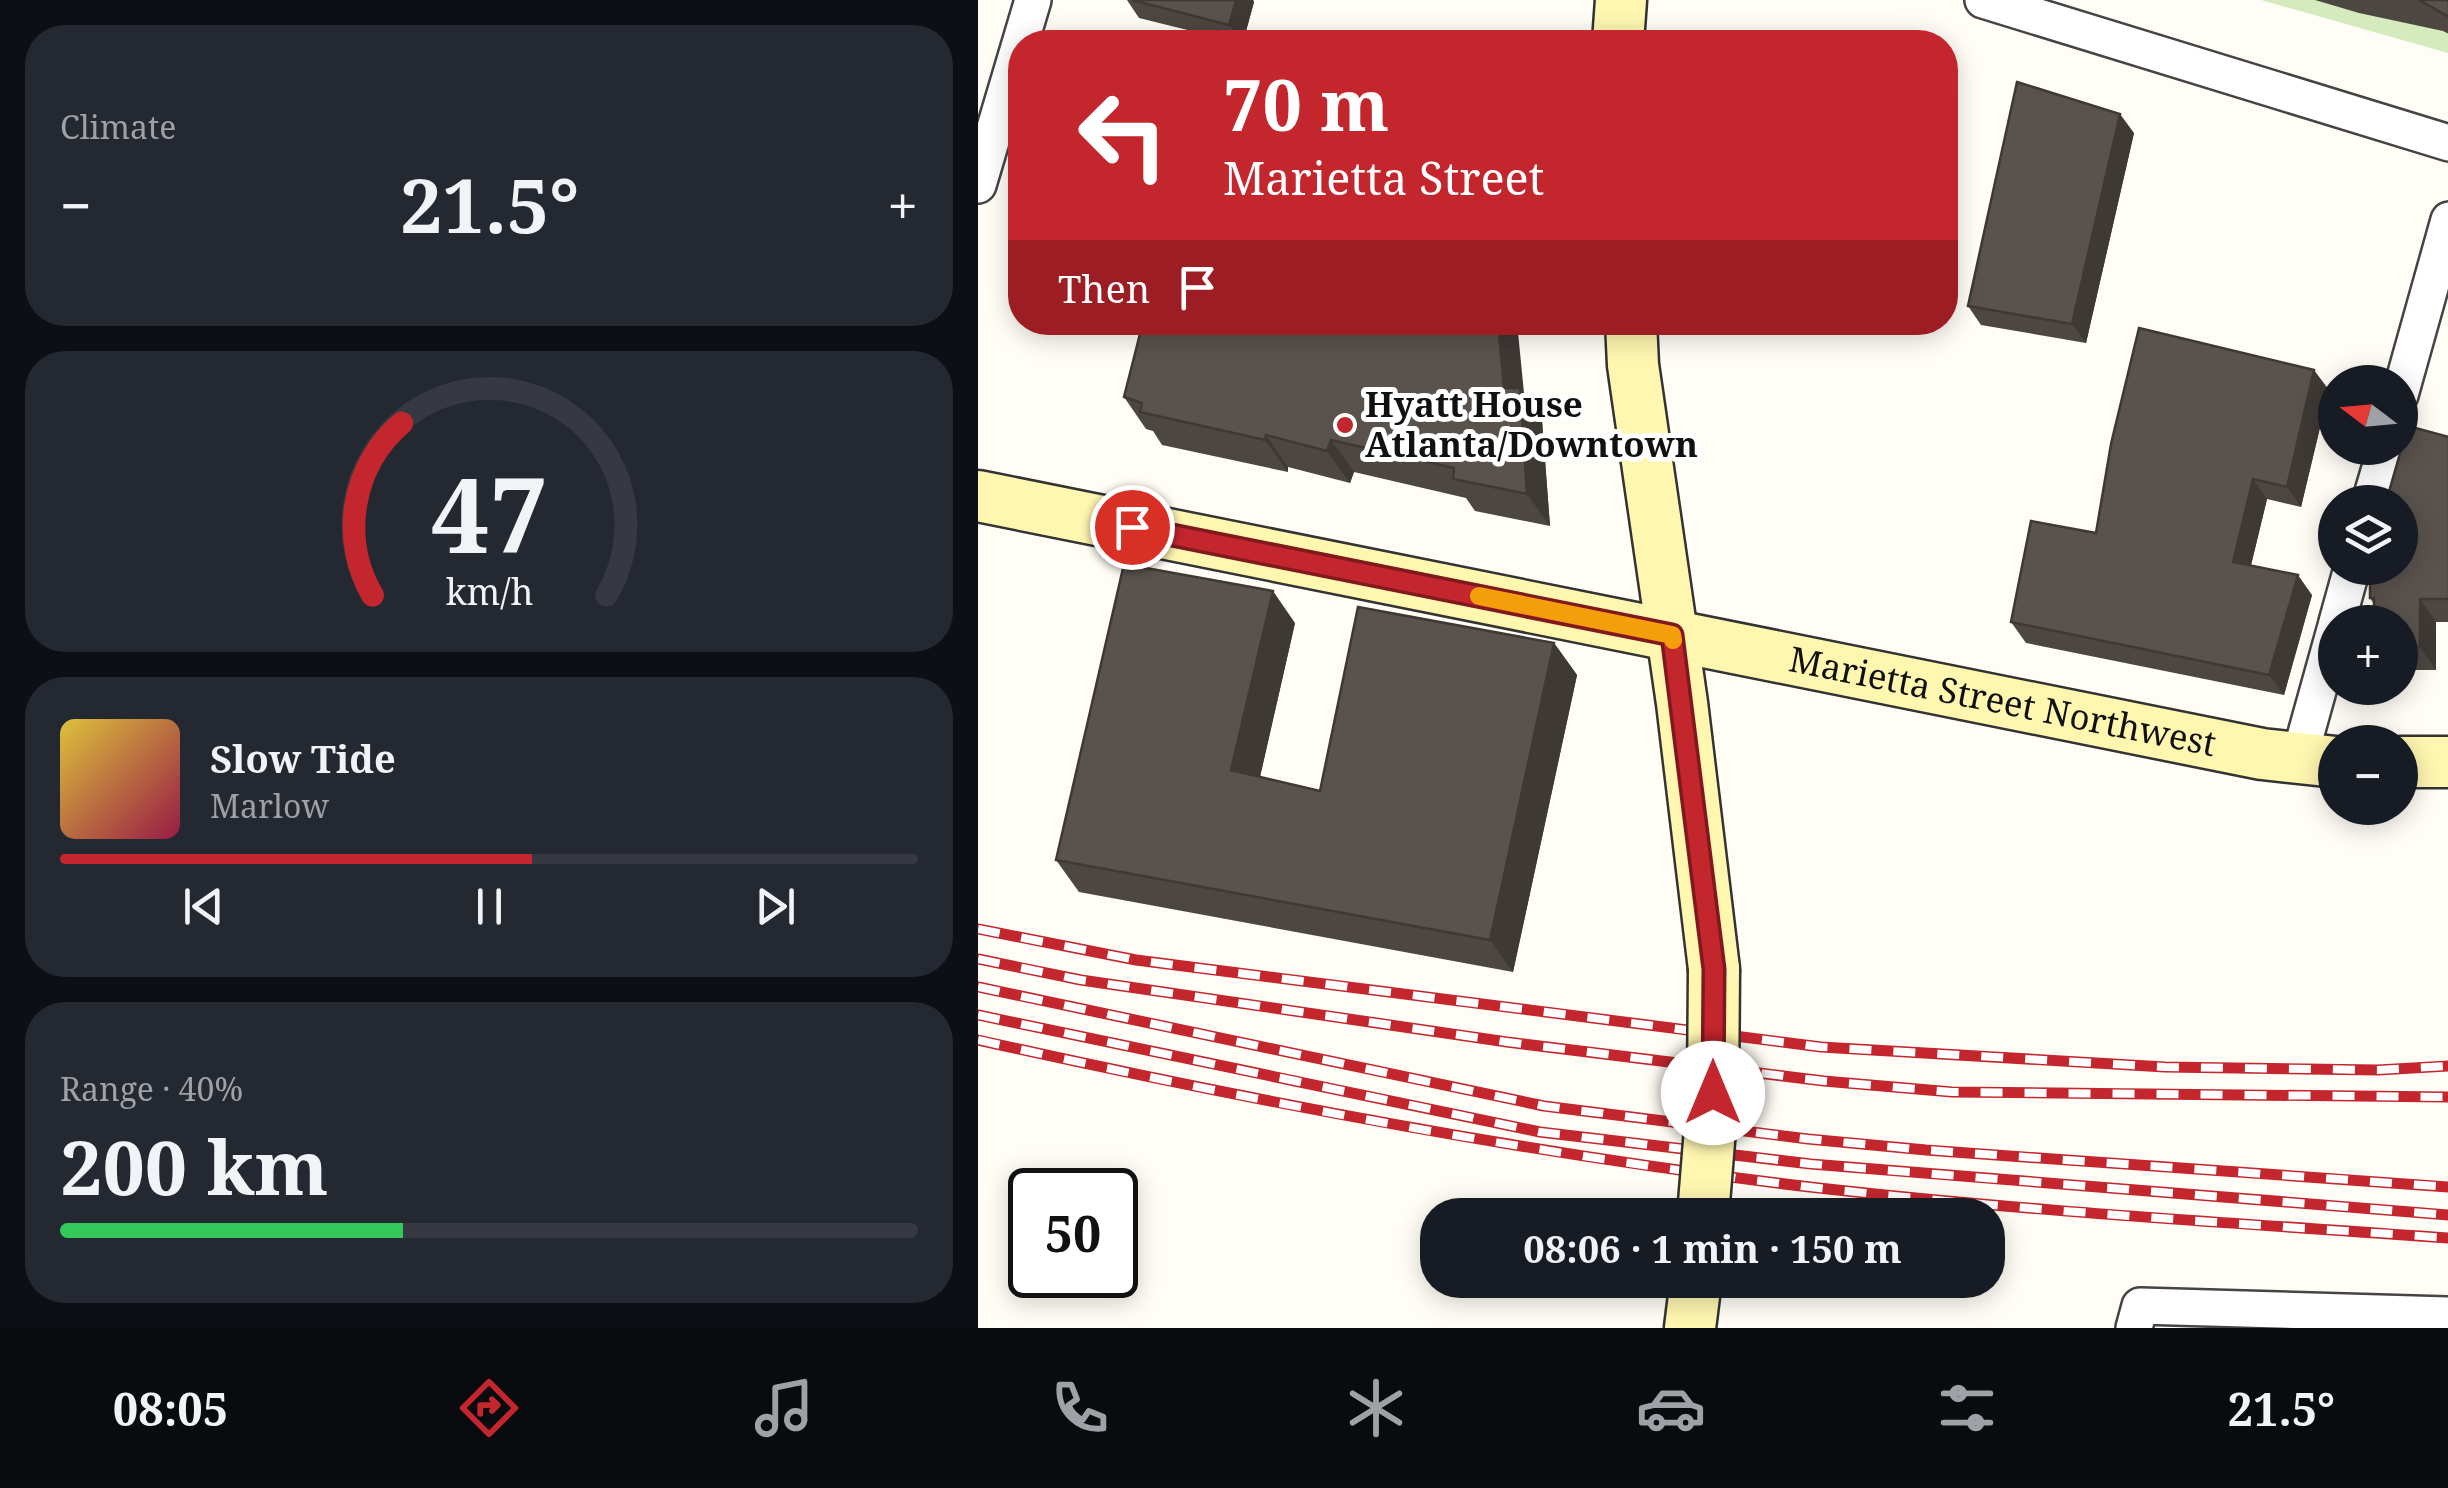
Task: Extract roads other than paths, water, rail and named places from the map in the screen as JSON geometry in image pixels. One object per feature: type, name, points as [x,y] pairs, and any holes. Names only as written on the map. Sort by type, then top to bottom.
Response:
[{"type":"main road","points":[[1619,30],[1621,0]]},
{"type":"main road","points":[[1632,335],[1714,969],[1713,1093],[1704,1198]]},
{"type":"main road","name":"Marietta Street Northwest","points":[[978,496],[2244,751],[2318,761]]},
{"type":"main road","points":[[2418,762],[2448,762]]},
{"type":"main road","points":[[1690,1328],[1694,1298]]},
{"type":"street","points":[[1024,30],[1033,0]]},
{"type":"street","points":[[1983,0],[2448,142]]},
{"type":"street","points":[[978,185],[1008,84]]},
{"type":"street","points":[[2408,365],[2448,220]]},
{"type":"street","points":[[2137,1317],[2448,1315]]},
{"type":"railway","points":[[978,929],[1136,960],[1821,1047],[2165,1067],[2378,1070],[2449,1066]]},
{"type":"railway","points":[[978,959],[1081,980],[1507,1042],[1824,1081],[1952,1092],[2449,1097]]},
{"type":"railway","points":[[978,987],[1544,1106],[1926,1150],[2449,1187]]},
{"type":"railway","points":[[978,1015],[1540,1132],[1811,1164],[2449,1215]]},
{"type":"railway","points":[[978,1040],[1392,1124],[1705,1174],[1969,1203],[2449,1238]]},
{"type":"place","name":"Hyatt House Atlanta/Downtown","points":[[1345,425]]}]
